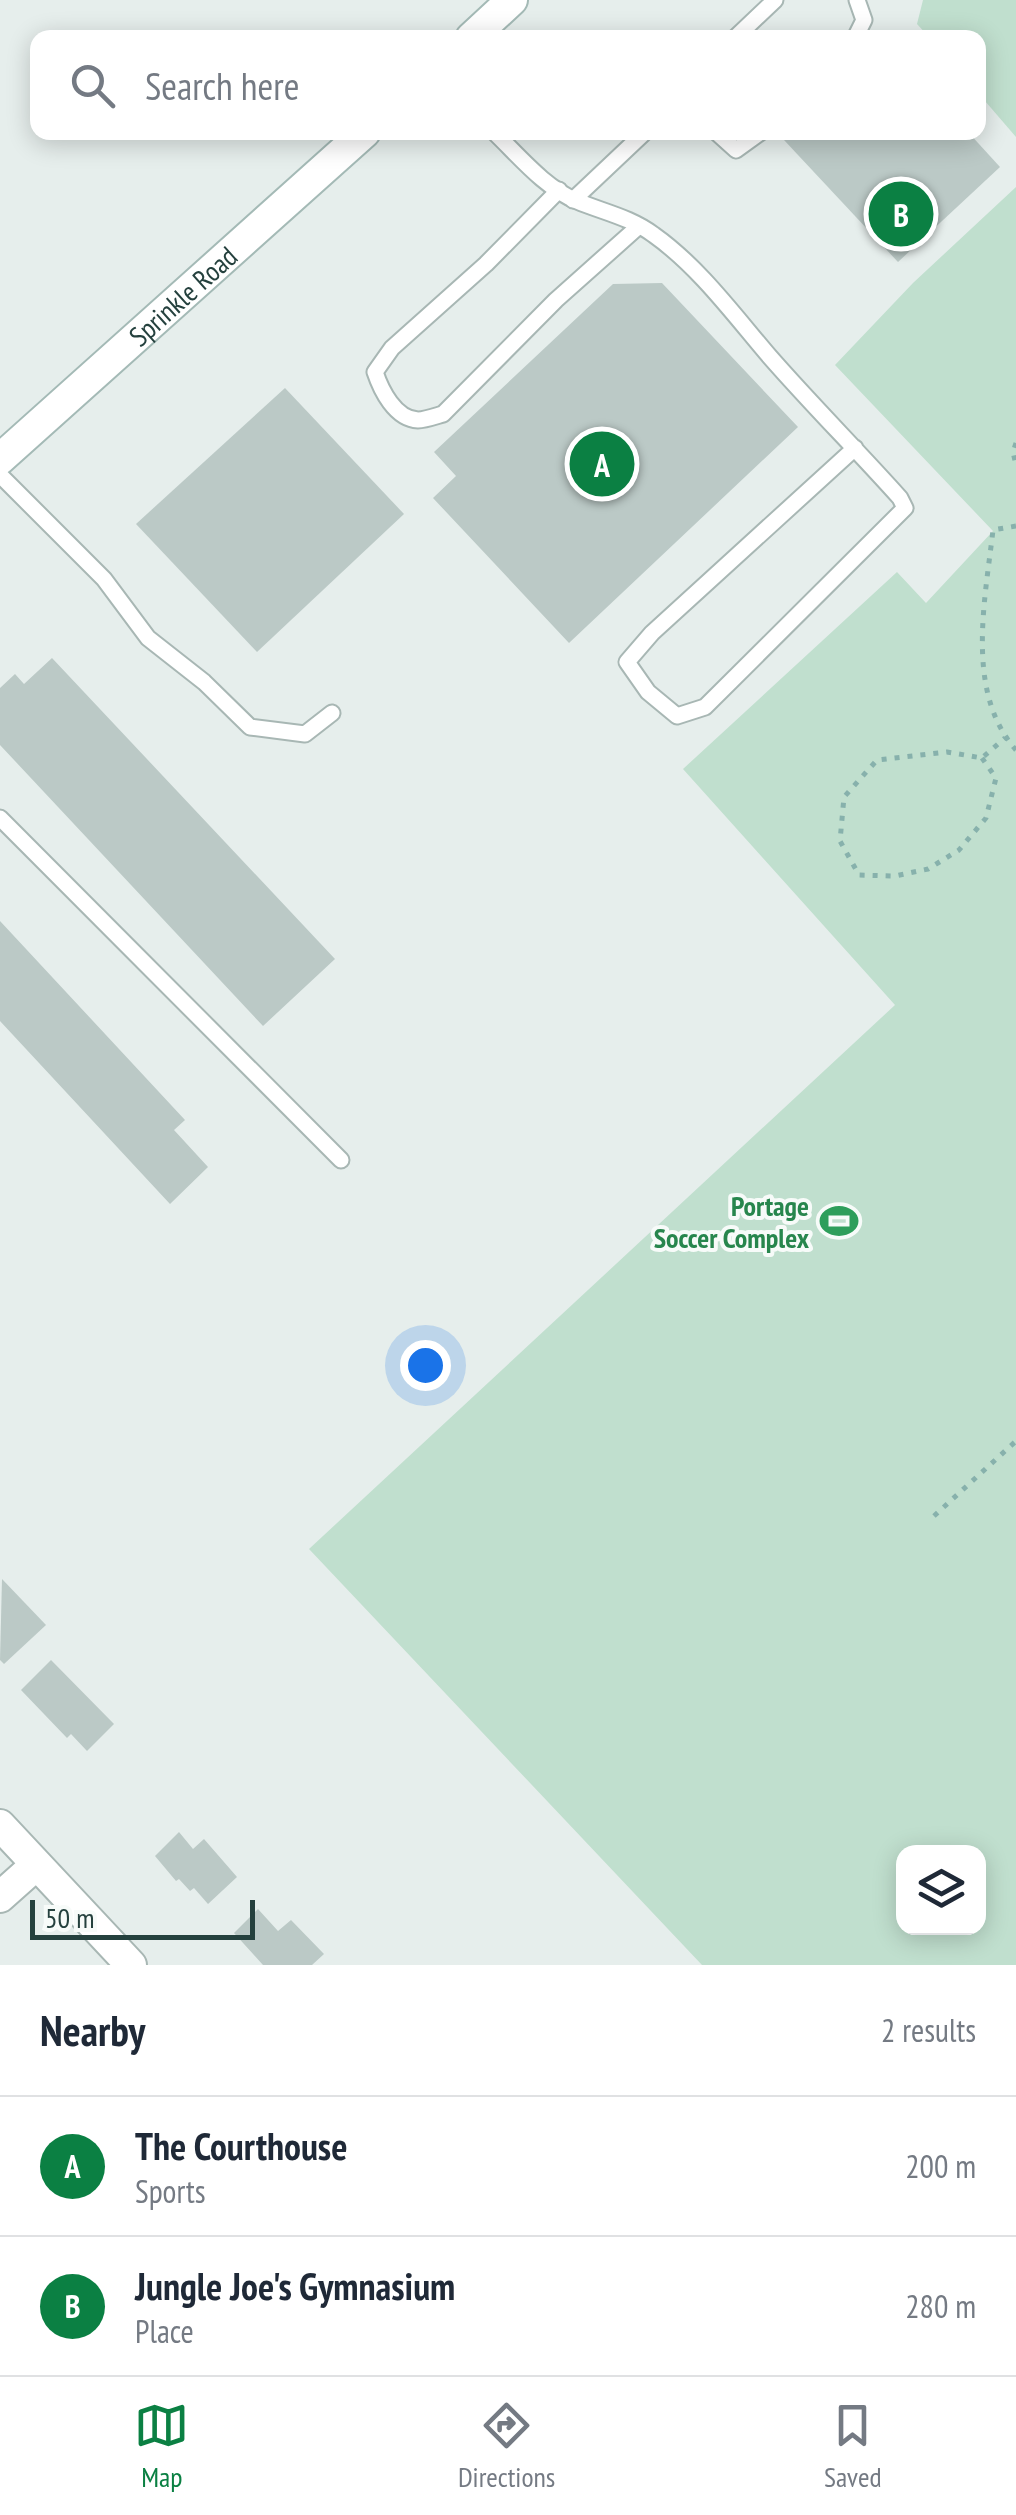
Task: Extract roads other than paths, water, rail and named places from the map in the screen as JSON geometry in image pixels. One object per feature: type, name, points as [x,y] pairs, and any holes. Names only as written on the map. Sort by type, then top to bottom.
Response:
[{"type":"main road","points":[[479,30],[512,0]]},
{"type":"main road","name":"Sprinkle Road","points":[[0,459],[356,140]]},
{"type":"main road","points":[[0,1825],[131,1965]]},
{"type":"main road","points":[[0,1897],[36,1864]]},
{"type":"lane","points":[[743,30],[775,0]]},
{"type":"lane","points":[[857,0],[864,20],[859,30]]},
{"type":"lane","points":[[503,140],[574,200],[621,216],[655,235],[718,294],[900,498],[905,508],[705,707],[677,716],[648,692],[628,662],[652,633],[855,448]]},
{"type":"lane","points":[[574,200],[637,140]]},
{"type":"lane","points":[[725,140],[736,150],[750,140]]},
{"type":"lane","points":[[559,190],[486,264],[392,348],[375,372],[381,390],[399,412],[416,420],[442,414],[556,300],[639,226]]},
{"type":"lane","points":[[0,475],[104,579],[148,638],[204,682],[250,727],[305,734],[332,713]]},
{"type":"lane","points":[[0,818],[341,1160]]},
{"type":"place","name":"Jungle Joe's Gymnasium","points":[[901,214]]},
{"type":"place","name":"The Courthouse","points":[[602,464]]},
{"type":"place","name":"Portage Soccer Complex","points":[[839,1221]]}]
